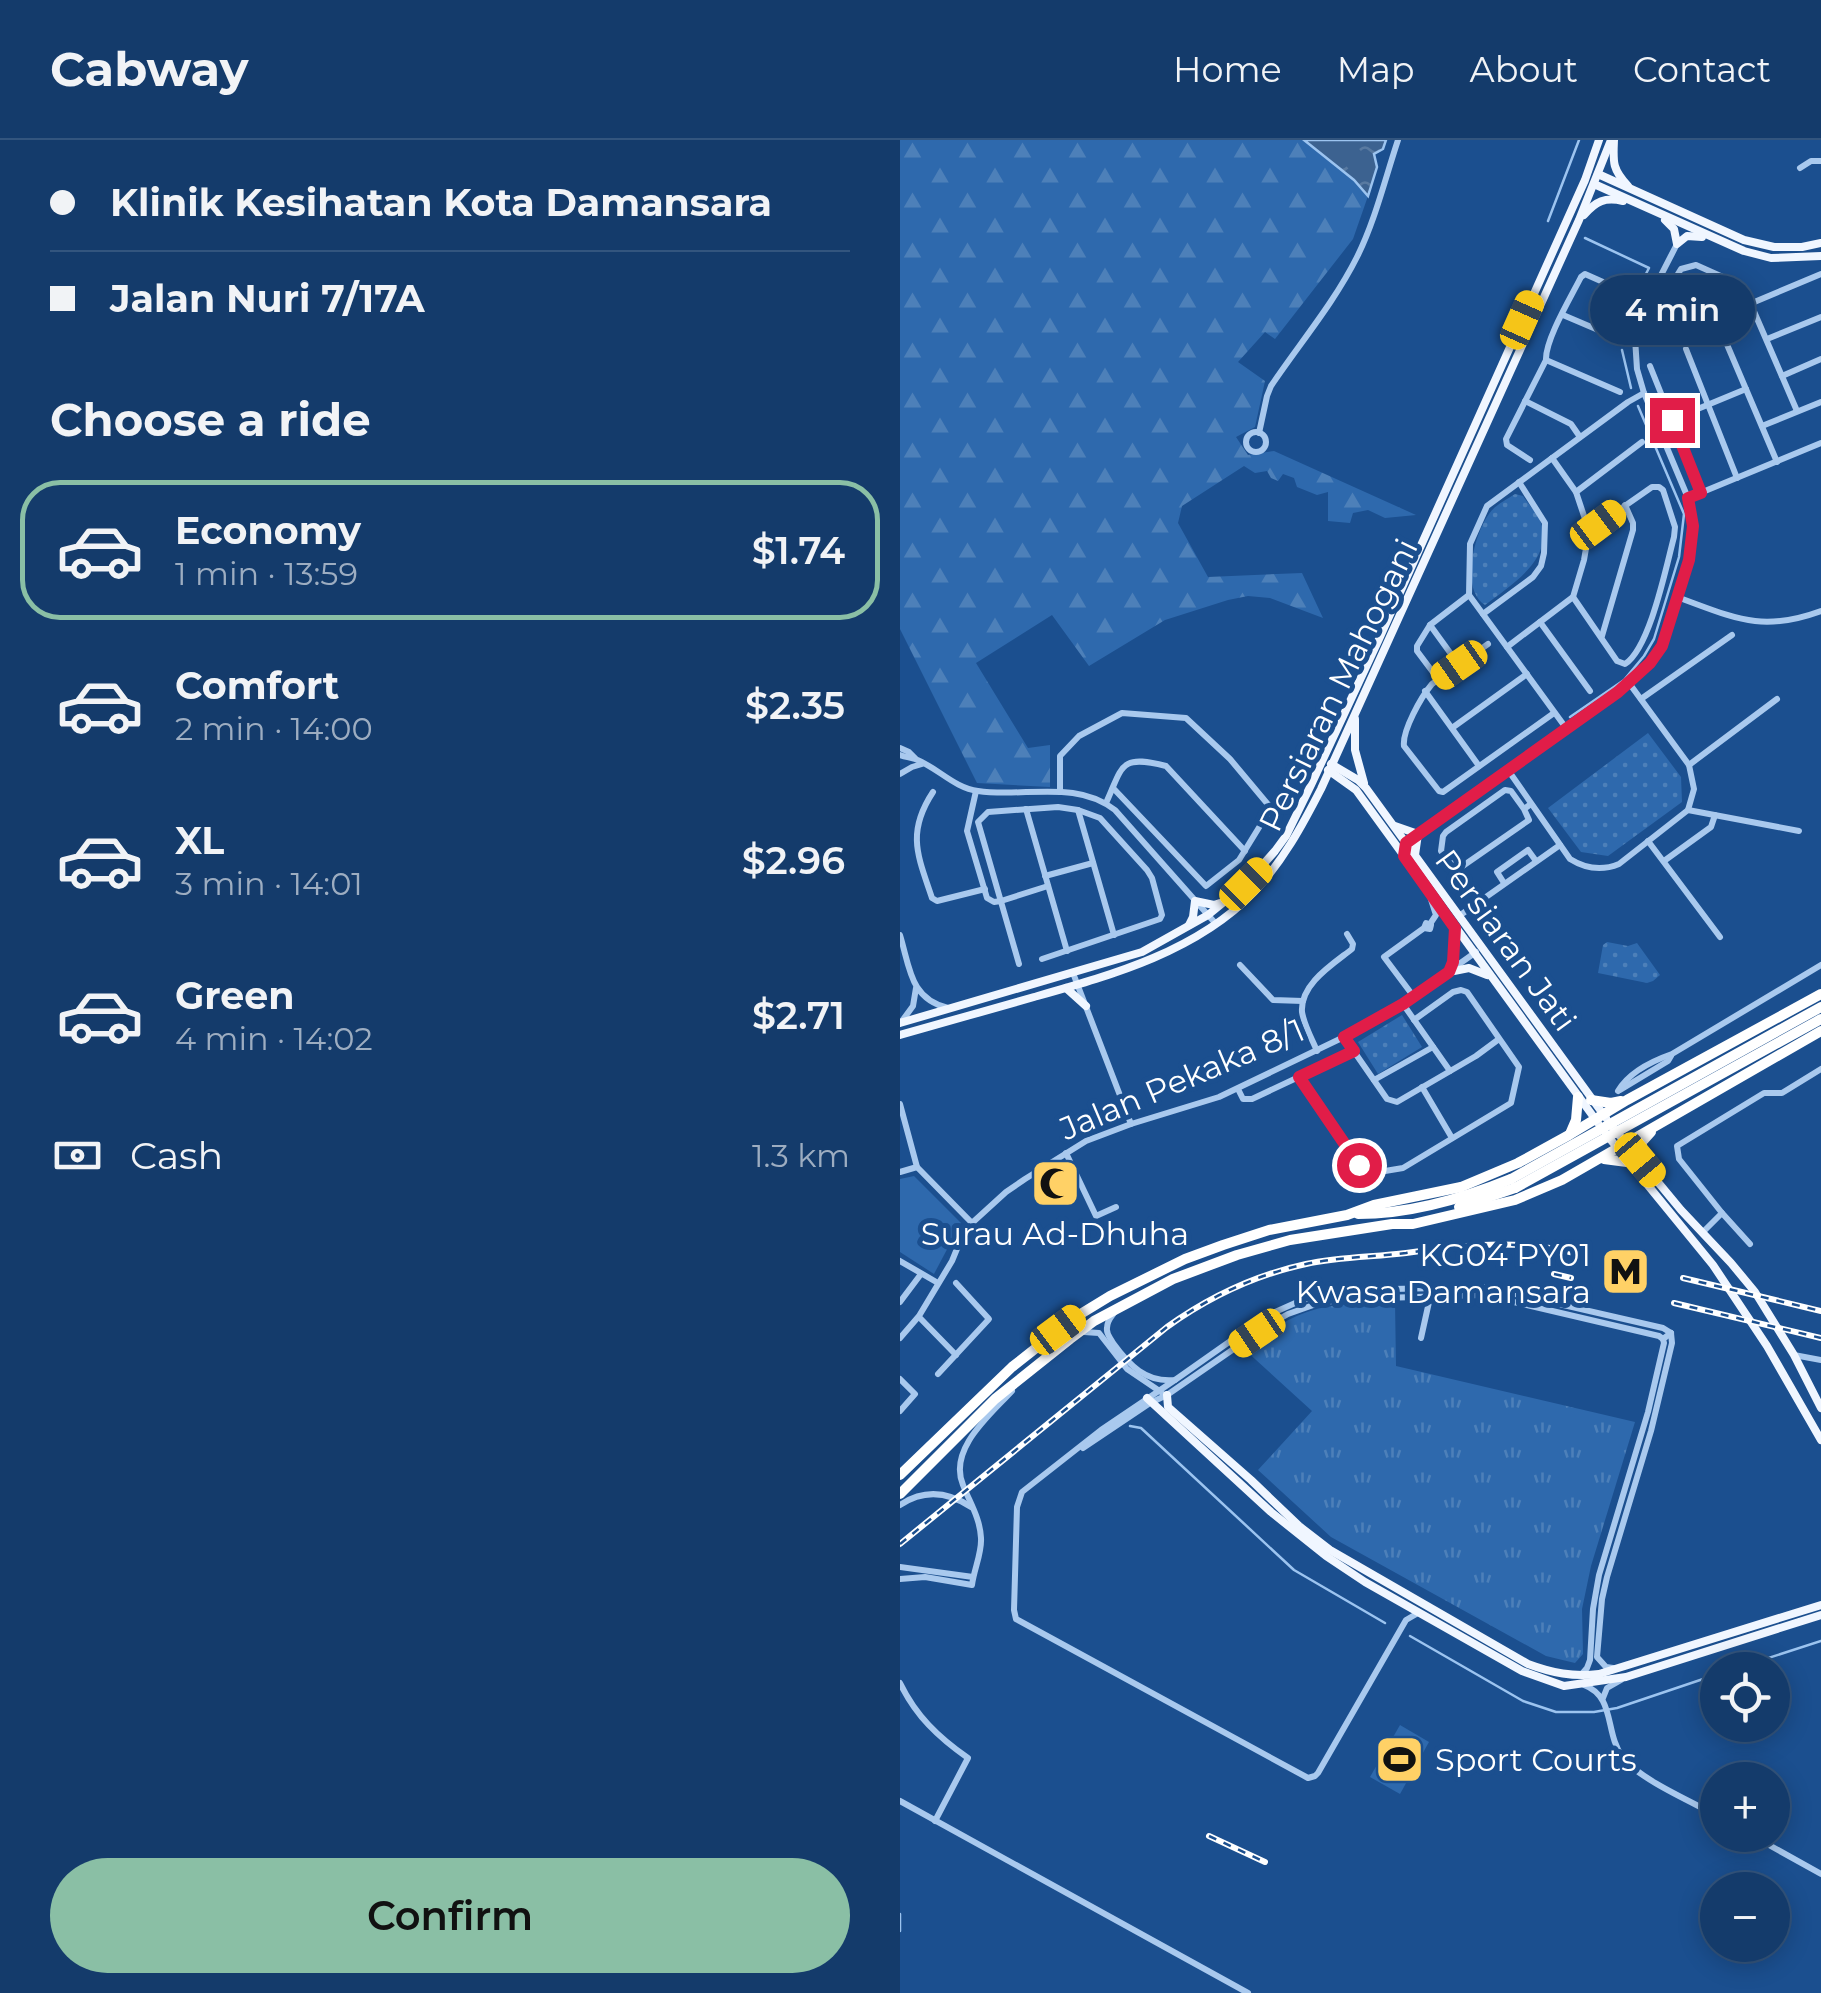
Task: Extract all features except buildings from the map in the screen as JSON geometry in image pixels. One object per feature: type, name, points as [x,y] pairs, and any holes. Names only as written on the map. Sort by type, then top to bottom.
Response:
[{"type":"highway","points":[[900,1475],[1012,1368],[1074,1318],[1110,1296],[1222,1244],[1374,1205],[1461,1188],[1569,1135],[1821,994]]},
{"type":"highway","points":[[1347,1214],[1382,1214],[1442,1203],[1511,1179],[1821,1008]]},
{"type":"highway","points":[[900,1494],[995,1399],[1029,1371],[1118,1308],[1174,1279],[1236,1254],[1290,1240],[1392,1224],[1515,1188],[1821,1018]]},
{"type":"highway","points":[[1392,1224],[1413,1224],[1515,1200],[1562,1180],[1821,1031]]},
{"type":"highway","points":[[1569,1135],[1578,1097]]},
{"type":"highway","points":[[1591,1100],[1611,1103],[1632,1097]]},
{"type":"highway","points":[[1632,1097],[1628,1116],[1631,1123],[1645,1132]]},
{"type":"highway","points":[[1594,1162],[1609,1158],[1634,1161],[1642,1142],[1658,1124]]},
{"type":"highway","points":[[1569,1135],[1590,1143],[1594,1162]]},
{"type":"main road","name":"Persiaran Mahogani","points":[[900,1035],[1147,962],[1216,924],[1272,872],[1292,843],[1331,768],[1580,220],[1593,180],[1589,170],[1599,140]]},
{"type":"main road","name":"Persiaran Mahogani","points":[[900,1023],[1142,952],[1208,916],[1275,851],[1321,763],[1613,140]]},
{"type":"main road","points":[[1613,140],[1618,175],[1632,190]]},
{"type":"main road","points":[[1593,180],[1632,190],[1744,240],[1774,247],[1821,242]]},
{"type":"main road","points":[[1593,180],[1744,251],[1771,258],[1821,256]]},
{"type":"main road","points":[[1580,220],[1602,200],[1638,204]]},
{"type":"main road","points":[[1657,213],[1674,229],[1677,244],[1694,235],[1717,240]]},
{"type":"main road","points":[[1356,714],[1355,750],[1366,788]]},
{"type":"main road","name":"Persiaran Jati","points":[[1321,763],[1358,780],[1366,788],[1458,916],[1491,978],[1578,1097],[1599,1117]]},
{"type":"main road","name":"Persiaran Jati","points":[[1331,768],[1356,790],[1455,928],[1591,1100],[1599,1117]]},
{"type":"main road","points":[[1321,789],[1332,782],[1346,781]]},
{"type":"main road","points":[[1392,824],[1418,834],[1415,856]]},
{"type":"main road","points":[[1186,929],[1195,901],[1214,905],[1224,902]]},
{"type":"main road","points":[[1455,928],[1455,952],[1449,972],[1474,968],[1491,978]]},
{"type":"main road","points":[[1085,1002],[1084,991],[1094,979]]},
{"type":"main road","points":[[1066,988],[1085,1002]]},
{"type":"main road","points":[[1599,1117],[1634,1161],[1755,1292],[1819,1405]]},
{"type":"main road","points":[[1634,1161],[1714,1265],[1821,1440]]},
{"type":"main road","points":[[1163,1393],[1168,1406],[1330,1550],[1548,1672],[1582,1680],[1626,1677],[1821,1616]]},
{"type":"main road","points":[[1148,1400],[1296,1533],[1366,1582],[1545,1681],[1564,1686],[1821,1605]]},
{"type":"street","points":[[1259,432],[1266,396],[1364,242],[1398,140]]},
{"type":"street","points":[[1800,168],[1811,161],[1821,162]]},
{"type":"street","points":[[1623,338],[1638,320],[1677,244]]},
{"type":"street","points":[[1644,306],[1664,294],[1681,269],[1696,265],[1743,286],[1797,412]]},
{"type":"street","points":[[1530,460],[1506,443],[1581,277],[1585,274],[1630,294]]},
{"type":"street","points":[[1752,303],[1821,274]]},
{"type":"street","points":[[1658,280],[1664,294]]},
{"type":"street","points":[[1652,290],[1703,310],[1717,321],[1776,462]]},
{"type":"street","points":[[1563,315],[1599,331],[1635,338]]},
{"type":"street","points":[[1767,339],[1821,317]]},
{"type":"street","points":[[1404,856],[1406,843],[1547,742],[1563,725],[1577,720],[1629,684],[1662,646],[1689,560],[1693,526],[1688,498],[1644,393],[1636,358],[1638,320]]},
{"type":"street","points":[[1623,338],[1636,358]]},
{"type":"street","points":[[1686,349],[1737,478]]},
{"type":"street","points":[[1782,376],[1821,358]]},
{"type":"street","points":[[1546,360],[1620,392]]},
{"type":"street","points":[[1650,366],[1701,493]]},
{"type":"street","points":[[1672,420],[1746,389]]},
{"type":"street","points":[[1563,725],[1469,595],[1472,537],[1487,506],[1644,393]]},
{"type":"street","points":[[1525,401],[1571,424],[1580,437]]},
{"type":"street","points":[[1762,426],[1821,402]]},
{"type":"street","points":[[1576,492],[1642,442]]},
{"type":"street","points":[[1688,498],[1821,443]]},
{"type":"street","points":[[1507,647],[1573,597],[1590,530],[1576,492],[1552,458]]},
{"type":"street","points":[[1483,614],[1533,576],[1544,553],[1546,524],[1519,482]]},
{"type":"street","points":[[1573,597],[1617,661],[1625,664],[1638,652],[1645,637],[1676,527],[1663,490],[1652,487],[1590,530]]},
{"type":"street","points":[[1602,636],[1633,530],[1626,504]]},
{"type":"street","points":[[1681,585],[1692,602]]},
{"type":"street","points":[[1438,680],[1417,650],[1430,625],[1469,595]]},
{"type":"street","points":[[1677,597],[1753,622],[1794,621],[1821,611]]},
{"type":"street","points":[[1673,612],[1692,602]]},
{"type":"street","points":[[1540,622],[1590,691]]},
{"type":"street","points":[[1430,625],[1459,665]]},
{"type":"street","points":[[1638,696],[1732,635]]},
{"type":"street","points":[[1488,644],[1426,692],[1402,742],[1439,791],[1443,792],[1554,712]]},
{"type":"street","points":[[1452,728],[1527,674]]},
{"type":"street","points":[[1638,696],[1639,674]]},
{"type":"street","points":[[1508,770],[1528,807],[1529,820],[1455,870],[1442,851],[1444,836],[1509,790],[1528,807],[1570,859],[1582,866],[1610,868],[1619,864],[1688,810],[1694,789],[1689,765],[1629,684]]},
{"type":"street","points":[[1618,692],[1627,690],[1638,696]]},
{"type":"street","points":[[1426,692],[1479,766]]},
{"type":"street","points":[[1689,765],[1776,698]]},
{"type":"street","points":[[1060,792],[1060,756],[1079,736],[1122,713],[1186,718],[1230,759],[1271,808],[1239,860],[1206,886],[1113,788]]},
{"type":"street","points":[[900,772],[903,755],[976,792],[1084,794],[1106,803],[1216,924]]},
{"type":"street","points":[[1515,780],[1524,758]]},
{"type":"street","points":[[1106,803],[1117,773],[1134,761],[1166,766],[1244,851]]},
{"type":"street","points":[[900,772],[920,762]]},
{"type":"street","points":[[1493,781],[1515,780]]},
{"type":"street","points":[[933,792],[920,814],[916,849],[932,898],[938,901],[985,889]]},
{"type":"street","points":[[976,792],[967,831],[987,898],[1000,901],[1048,886]]},
{"type":"street","points":[[1019,964],[978,822],[988,812],[1058,807],[1100,818],[1152,878],[1160,919],[1042,959]]},
{"type":"street","points":[[1026,809],[1068,951]]},
{"type":"street","points":[[1078,810],[1114,935]]},
{"type":"street","points":[[1688,810],[1799,831]]},
{"type":"street","points":[[1664,862],[1711,826],[1715,815]]},
{"type":"street","points":[[1648,841],[1720,936]]},
{"type":"street","points":[[1458,916],[1560,844]]},
{"type":"street","points":[[1504,884],[1497,872],[1528,850],[1536,861]]},
{"type":"street","points":[[1046,876],[1093,862]]},
{"type":"street","points":[[1414,997],[1384,957],[1436,916],[1428,890]]},
{"type":"street","points":[[1316,1051],[1305,1022],[1303,1001],[1321,973],[1352,949],[1346,934]]},
{"type":"street","points":[[900,936],[916,986],[924,998],[950,1008]]},
{"type":"street","name":"Jalan Pekaka 8/1","points":[[900,1338],[919,1316],[972,1222],[1006,1192],[1102,1134],[1238,1089],[1344,1037],[1414,997],[1477,951]]},
{"type":"street","points":[[1240,965],[1273,1000],[1303,1001]]},
{"type":"street","points":[[1672,1054],[1668,1062],[1618,1091],[1626,1078],[1821,965]]},
{"type":"street","points":[[1074,973],[1131,1124]]},
{"type":"street","points":[[900,1023],[913,1006],[916,986]]},
{"type":"street","points":[[1299,1077],[1365,1171],[1373,1174],[1403,1168],[1513,1100],[1519,1067],[1467,992],[1453,992],[1414,1020]]},
{"type":"street","points":[[1403,1004],[1450,1071]]},
{"type":"street","points":[[1344,1037],[1387,1098],[1397,1102],[1500,1039]]},
{"type":"street","points":[[1374,1080],[1433,1047]]},
{"type":"street","points":[[1238,1089],[1243,1100],[1248,1101],[1354,1051]]},
{"type":"street","points":[[1750,1244],[1678,1159],[1678,1146],[1747,1102],[1764,1094],[1782,1093],[1821,1069]]},
{"type":"street","points":[[1422,1087],[1452,1138]]},
{"type":"street","points":[[900,1104],[918,1167],[972,1222]]},
{"type":"street","points":[[1066,1153],[1096,1216],[1116,1207]]},
{"type":"street","points":[[900,1172],[918,1167]]},
{"type":"street","points":[[1703,1232],[1722,1214]]},
{"type":"street","points":[[900,1261],[938,1283]]},
{"type":"street","points":[[900,1302],[921,1274]]},
{"type":"street","points":[[938,1374],[989,1318],[956,1283]]},
{"type":"street","points":[[1163,1393],[1175,1380],[1266,1316],[1302,1300],[1346,1290],[1484,1287],[1671,1333]]},
{"type":"street","points":[[1421,1338],[1429,1302],[1439,1296]]},
{"type":"street","points":[[1425,1614],[1416,1613],[1406,1620],[1318,1773],[1303,1778],[1016,1619],[1017,1507],[1022,1492],[1030,1484],[1148,1400],[1302,1308],[1346,1299],[1492,1296],[1664,1339]]},
{"type":"street","points":[[1421,1297],[1429,1302]]},
{"type":"street","points":[[1118,1308],[1110,1318],[1107,1333],[1130,1365],[1152,1378],[1175,1380]]},
{"type":"street","points":[[919,1316],[956,1356]]},
{"type":"street","points":[[1070,1339],[1087,1331],[1098,1333],[1127,1369],[1163,1393]]},
{"type":"street","points":[[1671,1333],[1664,1339],[1647,1430],[1600,1575],[1592,1609],[1590,1660],[1582,1680],[1603,1698],[1612,1734],[1624,1759],[1634,1769],[1700,1806]]},
{"type":"street","points":[[1617,1669],[1606,1666],[1598,1657],[1602,1599],[1672,1343],[1671,1333]]},
{"type":"street","points":[[1794,1356],[1821,1360]]},
{"type":"street","points":[[973,1581],[981,1533],[960,1475],[965,1448],[1029,1371]]},
{"type":"street","points":[[1152,1378],[1163,1393]]},
{"type":"street","points":[[900,1379],[915,1394],[900,1411]]},
{"type":"street","points":[[1819,1405],[1821,1392]]},
{"type":"street","points":[[900,1506],[924,1494],[944,1494],[975,1512]]},
{"type":"street","points":[[900,1567],[973,1581]]},
{"type":"street","points":[[900,1579],[973,1581]]},
{"type":"street","points":[[1403,1602],[1406,1620]]},
{"type":"street","points":[[1603,1698],[1606,1688],[1626,1677]]},
{"type":"street","points":[[900,1683],[930,1728],[968,1758],[935,1821]]},
{"type":"street","points":[[900,1801],[1248,1993]]},
{"type":"street","points":[[1782,1852],[1821,1874]]},
{"type":"green space","points":[[900,140],[1304,140],[1368,196],[1353,239],[1275,339],[1265,332],[1238,362],[1265,381],[1255,427],[1236,437],[1248,455],[1274,451],[1416,515],[1385,518],[1368,510],[1353,513],[1350,523],[1328,521],[1328,492],[1317,495],[1297,487],[1294,478],[1283,474],[1278,481],[1267,471],[1255,473],[1244,466],[1182,506],[1178,523],[1208,577],[1302,573],[1323,618],[1270,598],[1248,596],[1228,600],[1165,620],[1089,666],[1052,615],[976,663],[1028,748],[1050,745],[1050,787],[977,783],[900,629]]},
{"type":"green space","points":[[1515,494],[1523,496],[1540,520],[1541,549],[1516,581],[1485,605],[1473,587],[1475,548],[1489,514]]},
{"type":"green space","points":[[1648,733],[1681,777],[1682,802],[1608,856],[1581,852],[1548,808]]},
{"type":"green space","points":[[1607,942],[1628,946],[1637,943],[1660,975],[1647,983],[1598,973],[1603,945]]},
{"type":"green space","points":[[1402,1015],[1422,1047],[1378,1074],[1358,1042]]},
{"type":"green space","points":[[914,1176],[961,1223],[934,1274],[900,1252],[900,1179]]},
{"type":"green space","points":[[1395,1303],[1396,1366],[1635,1422],[1591,1566],[1582,1609],[1583,1654],[1575,1663],[1546,1656],[1331,1537],[1258,1470],[1312,1411],[1244,1349],[1307,1312],[1340,1305]]},
{"type":"green space","name":"Sport Courts","points":[[1400,1725],[1429,1742],[1400,1794],[1370,1777]]},
{"type":"water","points":[[1304,140],[1386,140],[1383,149],[1374,154],[1377,167],[1368,196],[1354,180]]},
{"type":"waterway","points":[[1548,221],[1579,140]]},
{"type":"waterway","points":[[1585,238],[1649,268],[1624,327]]},
{"type":"waterway","points":[[1622,350],[1631,388]]},
{"type":"waterway","points":[[1570,717],[1624,680],[1644,656],[1654,639],[1679,557],[1684,514],[1638,406]]},
{"type":"waterway","points":[[1130,1426],[1141,1428],[1294,1570],[1385,1623]]},
{"type":"waterway","points":[[1410,1636],[1523,1701],[1556,1712],[1617,1708],[1700,1680]]},
{"type":"waterway","points":[[1787,1652],[1821,1641]]},
{"type":"waterway","points":[[900,1914],[900,1931]]},
{"type":"railway","points":[[900,1544],[1167,1327],[1233,1288],[1287,1269],[1343,1258],[1490,1245],[1574,1253]]},
{"type":"railway","points":[[1554,1274],[1571,1278]]},
{"type":"railway","points":[[1683,1278],[1821,1311]]},
{"type":"railway","points":[[1674,1303],[1821,1338]]},
{"type":"railway","points":[[1209,1836],[1265,1862]]},
{"type":"place","name":"Surau Ad-Dhuha","points":[[1055,1183]]},
{"type":"place","name":"KG04 PY01 Kwasa Damansara","points":[[1626,1272]]},
{"type":"place","name":"Sport Courts","points":[[1400,1759]]},
{"type":"route","points":[[1359,1165],[1299,1077],[1354,1051],[1344,1037],[1376,1021],[1449,972],[1455,952],[1455,928],[1404,856],[1406,843],[1629,684],[1662,646],[1689,560],[1693,526],[1688,498],[1701,493],[1672,420]]}]
